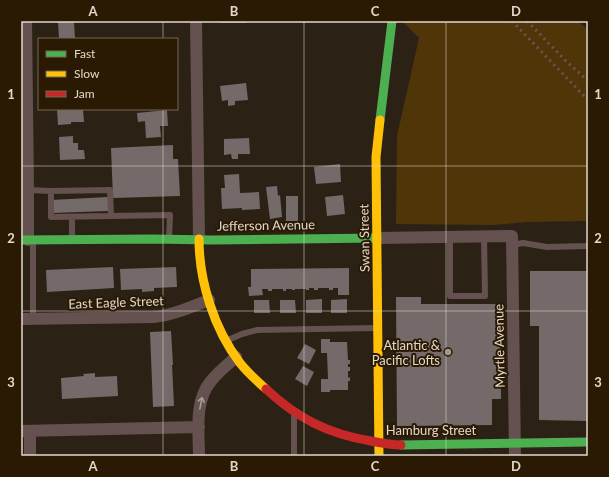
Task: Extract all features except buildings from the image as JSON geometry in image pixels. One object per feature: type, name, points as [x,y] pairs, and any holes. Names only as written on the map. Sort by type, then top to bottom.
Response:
[{"type":"street","points":[[26,21],[28,190],[27,240]]},
{"type":"street","points":[[196,21],[198,240]]},
{"type":"street","name":"Swan Street","points":[[380,456],[376,157],[392,21]]},
{"type":"street","name":"Jefferson Avenue","points":[[27,240],[198,240],[484,236],[512,240]]},
{"type":"street","name":"Hamburg Street","points":[[198,240],[202,273],[209,300],[219,326],[236,357],[246,370],[269,393],[294,413],[317,426],[340,434],[379,443],[399,445],[588,442]]},
{"type":"street","name":"Myrtle Avenue","points":[[512,240],[515,456]]},
{"type":"street","name":"East Eagle Street","points":[[27,319],[154,318],[184,310],[209,300]]},
{"type":"street","points":[[199,456],[200,406],[204,391],[211,381],[236,357]]},
{"type":"street","points":[[30,456],[26,431],[199,427]]},
{"type":"lane","points":[[28,190],[110,190],[111,216]]},
{"type":"lane","points":[[65,190],[65,198]]},
{"type":"lane","points":[[79,190],[80,198]]},
{"type":"lane","points":[[95,190],[95,198]]},
{"type":"lane","points":[[51,191],[51,217],[95,214],[111,216],[170,215],[169,239]]},
{"type":"lane","points":[[67,215],[72,240]]},
{"type":"lane","points":[[450,237],[450,296],[484,296],[484,236]]},
{"type":"lane","points":[[27,240],[27,319]]},
{"type":"lane","points":[[512,240],[547,247],[588,246]]},
{"type":"lane","points":[[227,341],[242,334],[257,330],[379,328]]},
{"type":"lane","points":[[294,413],[294,456]]},
{"type":"shaded area","points":[[402,21],[578,21],[588,30],[588,221],[526,222],[494,225],[396,224],[397,136],[419,38]]},
{"type":"railway","points":[[512,21],[588,100]]},
{"type":"railway","points":[[527,21],[588,81]]},
{"type":"traffic: fast","points":[[380,120],[392,21]]},
{"type":"traffic: fast","points":[[21,240],[377,238]]},
{"type":"traffic: fast","points":[[401,445],[588,442]]},
{"type":"traffic: slow","points":[[379,456],[376,157],[380,120]]},
{"type":"traffic: slow","points":[[199,239],[205,288],[216,320],[231,350],[240,363],[266,389]]},
{"type":"traffic: jam","points":[[266,389],[289,408],[327,429],[355,438],[386,444],[401,445]]},
{"type":"place","name":"Atlantic & Pacific Lofts","points":[[448,352]]}]
